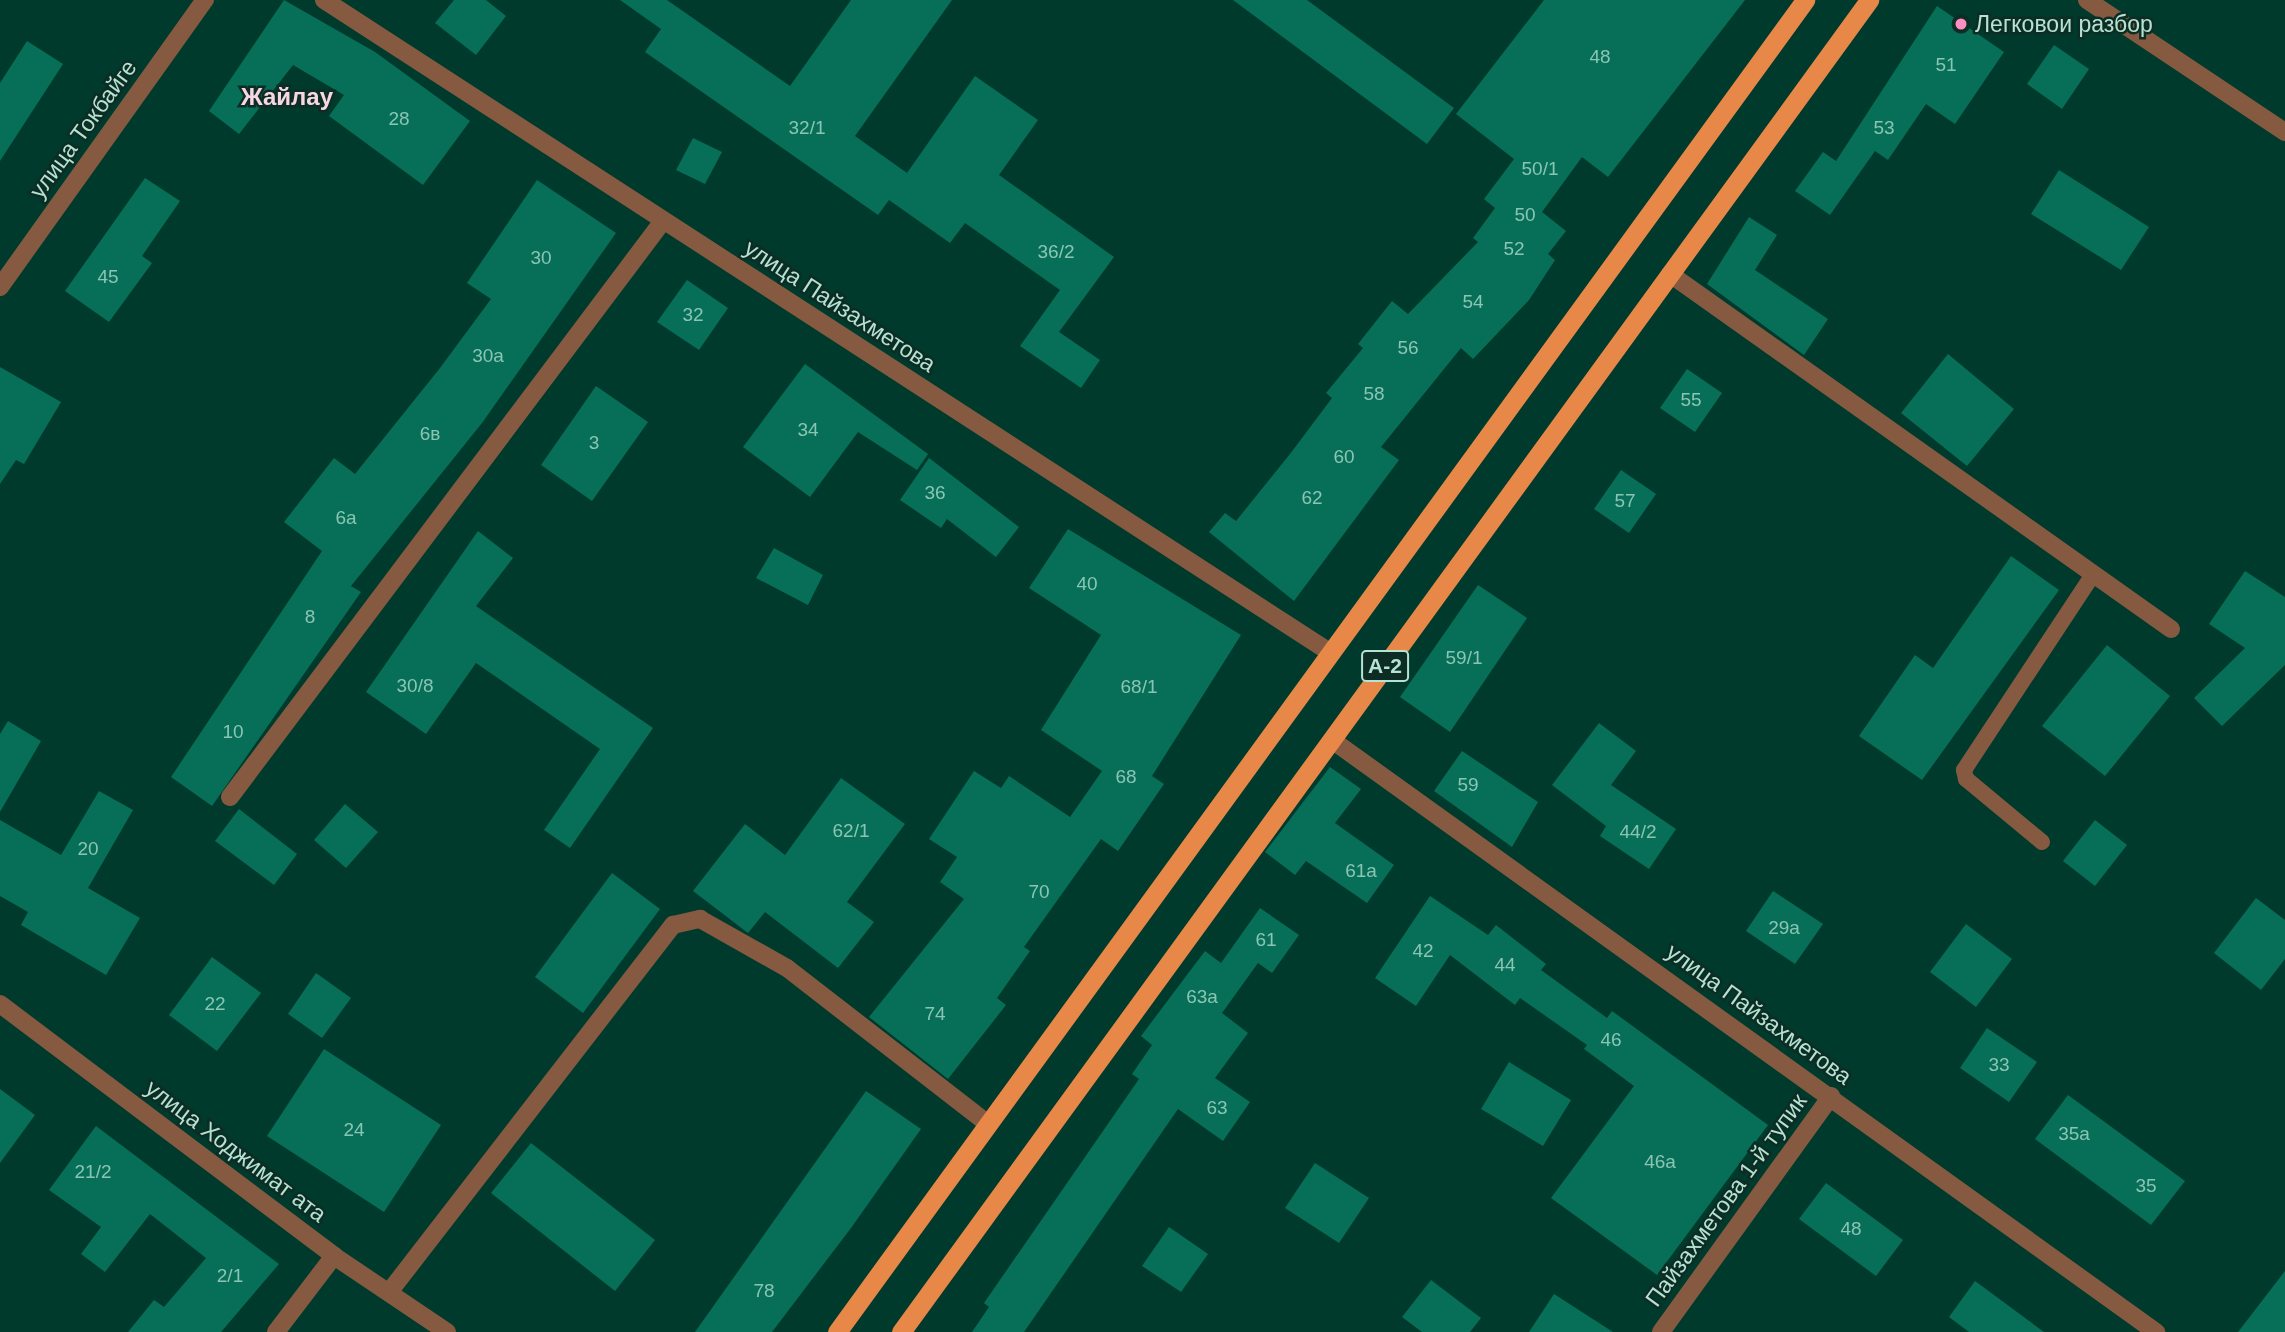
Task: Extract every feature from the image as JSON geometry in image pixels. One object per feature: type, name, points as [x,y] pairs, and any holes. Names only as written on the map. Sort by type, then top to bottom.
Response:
[{"type":"highway","name":"A-2","points":[[837,1332],[1805,0]]},
{"type":"highway","name":"A-2","points":[[901,1332],[1869,0]]},
{"type":"street","name":"улица Токбайге","points":[[0,287],[205,0]]},
{"type":"street","name":"улица Пайзахметова","points":[[324,0],[1331,653]]},
{"type":"street","points":[[2087,0],[2285,132]]},
{"type":"street","points":[[230,797],[663,220]]},
{"type":"street","points":[[1670,274],[2171,629]]},
{"type":"street","name":"улица Пайзахметова","points":[[1332,740],[2156,1332]]},
{"type":"street","points":[[390,1291],[673,925],[700,919],[787,968],[988,1124]]},
{"type":"street","name":"улица Ходжимат ата","points":[[3,1011],[334,1256],[390,1291],[447,1332]]},
{"type":"street","name":"Пайзахметова 1-й тупик","points":[[1661,1332],[1831,1096]]},
{"type":"street","points":[[276,1332],[334,1256]]},
{"type":"lane","points":[[2042,842],[1966,779],[1965,770],[2093,574]]},
{"type":"building","points":[[284,0],[375,52],[470,121],[423,185],[329,116],[344,95],[293,65],[239,134],[209,111]]},
{"type":"building","points":[[454,0],[486,0],[506,16],[476,55],[435,23]]},
{"type":"building","points":[[620,0],[667,0],[790,86],[851,0],[952,0],[855,136],[907,173],[975,76],[1038,120],[999,175],[1114,257],[1059,332],[1100,360],[1081,388],[1020,346],[1060,290],[965,223],[950,243],[889,200],[878,215],[645,52],[661,29]]},
{"type":"building","points":[[1233,0],[1307,0],[1454,108],[1427,144]]},
{"type":"building","points":[[1544,0],[1745,0],[1608,177],[1582,157],[1542,212],[1566,231],[1548,254],[1555,260],[1529,300],[1473,359],[1461,348],[1381,447],[1399,460],[1294,601],[1209,532],[1225,513],[1236,521],[1290,454],[1332,398],[1326,393],[1363,348],[1358,344],[1392,301],[1408,314],[1478,242],[1473,238],[1495,208],[1484,199],[1514,159],[1456,114]]},
{"type":"building","points":[[1937,6],[2004,52],[1955,124],[1926,104],[1888,160],[1875,151],[1830,215],[1795,191],[1823,152],[1836,161]]},
{"type":"building","points":[[27,41],[63,64],[0,161],[0,83]]},
{"type":"building","points":[[2054,45],[2089,69],[2062,109],[2027,84]]},
{"type":"building","points":[[693,138],[722,152],[705,184],[676,170]]},
{"type":"building","points":[[2059,170],[2149,227],[2121,270],[2031,214]]},
{"type":"building","points":[[145,178],[180,201],[142,256],[152,263],[109,322],[65,291]]},
{"type":"building","points":[[537,180],[616,233],[482,423],[351,586],[361,592],[212,806],[171,777],[322,551],[284,522],[334,458],[355,474],[440,368],[491,299],[467,283]]},
{"type":"building","points":[[1749,217],[1777,235],[1755,270],[1828,319],[1804,355],[1707,284]]},
{"type":"building","points":[[687,280],[728,308],[699,350],[657,322]]},
{"type":"building","points":[[1948,354],[2014,409],[1967,466],[1901,413]]},
{"type":"building","points":[[805,364],[928,454],[917,470],[858,432],[810,497],[743,447]]},
{"type":"building","points":[[0,367],[61,402],[24,464],[16,460],[0,484]]},
{"type":"building","points":[[1687,369],[1722,393],[1695,432],[1660,408]]},
{"type":"building","points":[[596,386],[648,422],[592,501],[541,465]]},
{"type":"building","points":[[929,458],[1019,527],[996,557],[947,519],[941,528],[900,500]]},
{"type":"building","points":[[1621,470],[1656,494],[1629,533],[1594,509]]},
{"type":"building","points":[[1068,529],[1241,635],[1152,776],[1164,784],[1118,851],[1101,839],[1024,947],[1030,951],[997,998],[1006,1005],[948,1079],[869,1017],[964,899],[940,882],[957,857],[929,839],[974,771],[1001,788],[1009,776],[1070,817],[1102,771],[1041,730],[1101,635],[1029,588]]},
{"type":"building","points":[[478,531],[513,558],[476,606],[653,728],[570,848],[544,830],[600,749],[476,663],[426,734],[366,692]]},
{"type":"building","points":[[774,548],[823,575],[808,605],[756,578]]},
{"type":"building","points":[[2011,556],[2059,590],[1922,780],[1859,736],[1915,655],[1933,668]]},
{"type":"building","points":[[2245,571],[2285,597],[2285,665],[2222,726],[2194,698],[2245,648],[2209,624]]},
{"type":"building","points":[[1478,585],[1527,618],[1450,732],[1400,697]]},
{"type":"building","points":[[2107,645],[2170,696],[2105,776],[2042,726]]},
{"type":"building","points":[[8,721],[41,741],[0,812],[0,734]]},
{"type":"building","points":[[1599,723],[1636,751],[1611,785],[1676,829],[1649,869],[1600,836],[1606,826],[1552,785]]},
{"type":"building","points":[[1462,751],[1538,802],[1512,847],[1434,791]]},
{"type":"building","points":[[1330,767],[1361,789],[1335,823],[1394,865],[1367,903],[1306,861],[1295,875],[1265,852]]},
{"type":"building","points":[[841,778],[905,824],[847,902],[874,922],[838,968],[765,912],[748,933],[693,891],[745,824],[785,855]]},
{"type":"building","points":[[99,791],[133,810],[88,888],[140,918],[106,975],[21,925],[28,912],[0,896],[0,820],[61,855]]},
{"type":"building","points":[[345,804],[378,832],[346,868],[314,840]]},
{"type":"building","points":[[239,809],[297,854],[274,885],[215,841]]},
{"type":"building","points":[[2095,820],[2127,845],[2095,886],[2063,861]]},
{"type":"building","points":[[612,873],[660,909],[583,1013],[535,977]]},
{"type":"building","points":[[1773,891],[1823,924],[1795,964],[1746,931]]},
{"type":"building","points":[[1430,896],[1488,935],[1496,925],[1546,964],[1541,970],[1607,1018],[1612,1011],[1768,1125],[1657,1275],[1551,1198],[1634,1086],[1584,1049],[1587,1045],[1520,998],[1515,1005],[1450,955],[1416,1006],[1375,978]]},
{"type":"building","points":[[2256,898],[2285,920],[2285,959],[2261,990],[2214,953]]},
{"type":"building","points":[[1260,908],[1299,935],[1272,973],[1258,963],[1222,1013],[1248,1033],[1215,1078],[1250,1102],[1223,1141],[1178,1109],[1024,1332],[972,1332],[989,1307],[984,1303],[1139,1079],[1132,1074],[1152,1045],[1141,1036],[1205,951],[1221,963]]},
{"type":"building","points":[[1966,924],[2012,959],[1976,1007],[1930,972]]},
{"type":"building","points":[[212,957],[261,993],[217,1051],[169,1015]]},
{"type":"building","points":[[316,973],[351,998],[322,1038],[288,1014]]},
{"type":"building","points":[[1987,1028],[2037,1062],[2009,1102],[1960,1068]]},
{"type":"building","points":[[324,1049],[441,1125],[384,1212],[267,1136]]},
{"type":"building","points":[[1509,1062],[1571,1100],[1543,1146],[1481,1109]]},
{"type":"building","points":[[0,1089],[35,1115],[0,1163]]},
{"type":"building","points":[[866,1091],[921,1129],[851,1228],[772,1332],[695,1332]]},
{"type":"building","points":[[2068,1095],[2185,1181],[2151,1225],[2035,1139]]},
{"type":"building","points":[[96,1126],[279,1264],[221,1332],[128,1332],[154,1300],[164,1307],[206,1258],[150,1214],[105,1272],[81,1254],[101,1227],[49,1190]]},
{"type":"building","points":[[531,1143],[655,1240],[615,1291],[491,1193]]},
{"type":"building","points":[[1315,1163],[1369,1198],[1339,1243],[1285,1208]]},
{"type":"building","points":[[1826,1183],[1903,1240],[1876,1276],[1799,1219]]},
{"type":"building","points":[[1169,1227],[1208,1254],[1181,1292],[1142,1266]]},
{"type":"building","points":[[2285,1271],[2285,1332],[2238,1332]]},
{"type":"building","points":[[1431,1280],[1481,1318],[1470,1332],[1422,1332],[1402,1317]]},
{"type":"building","points":[[1975,1281],[2044,1332],[1969,1332],[1949,1317]]},
{"type":"building","points":[[1554,1294],[1613,1332],[1529,1332]]},
{"type":"place","name":"Легковои разбор","points":[[1961,24]]},
{"type":"district","name":"Жайлау","points":[[287,97]]}]
